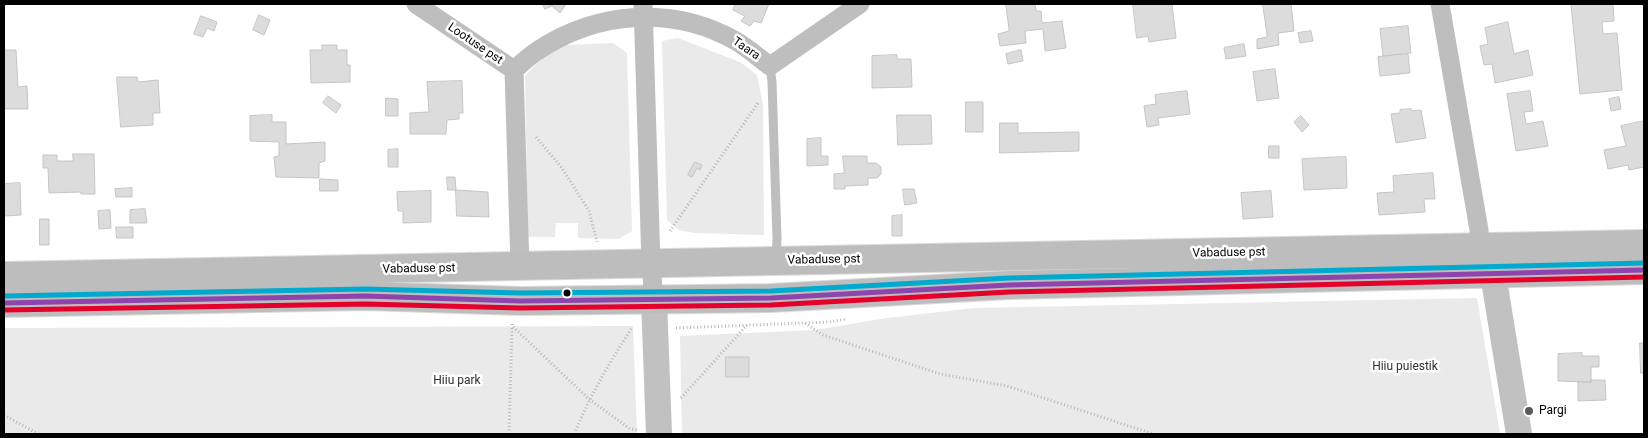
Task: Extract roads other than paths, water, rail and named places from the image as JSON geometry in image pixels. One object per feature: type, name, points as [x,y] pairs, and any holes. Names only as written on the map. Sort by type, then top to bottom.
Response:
[{"type":"highway","name":"Vabaduse pst","points":[[4,276],[1644,244]]},
{"type":"highway","points":[[4,303],[365,296],[520,301],[771,298],[1009,285],[1644,270]]},
{"type":"street","name":"Lootuse pst","points":[[416,4],[514,70],[536,51],[575,30],[644,10]]},
{"type":"street","name":"Taara","points":[[644,10],[698,24],[736,41],[771,74],[860,4]]},
{"type":"street","points":[[1440,4],[1479,230],[1480,248],[1493,274],[1519,434]]},
{"type":"street","points":[[644,10],[651,264],[654,300],[651,432]]},
{"type":"street","points":[[514,70],[520,267]]},
{"type":"lane","points":[[771,74],[777,239],[776,261]]},
{"type":"place","name":"Pargi","points":[[1529,411]]},
{"type":"park label","name":"Hiiu puiestik","points":[[1405,367]]},
{"type":"park label","name":"Hiiu park","points":[[457,381]]}]
